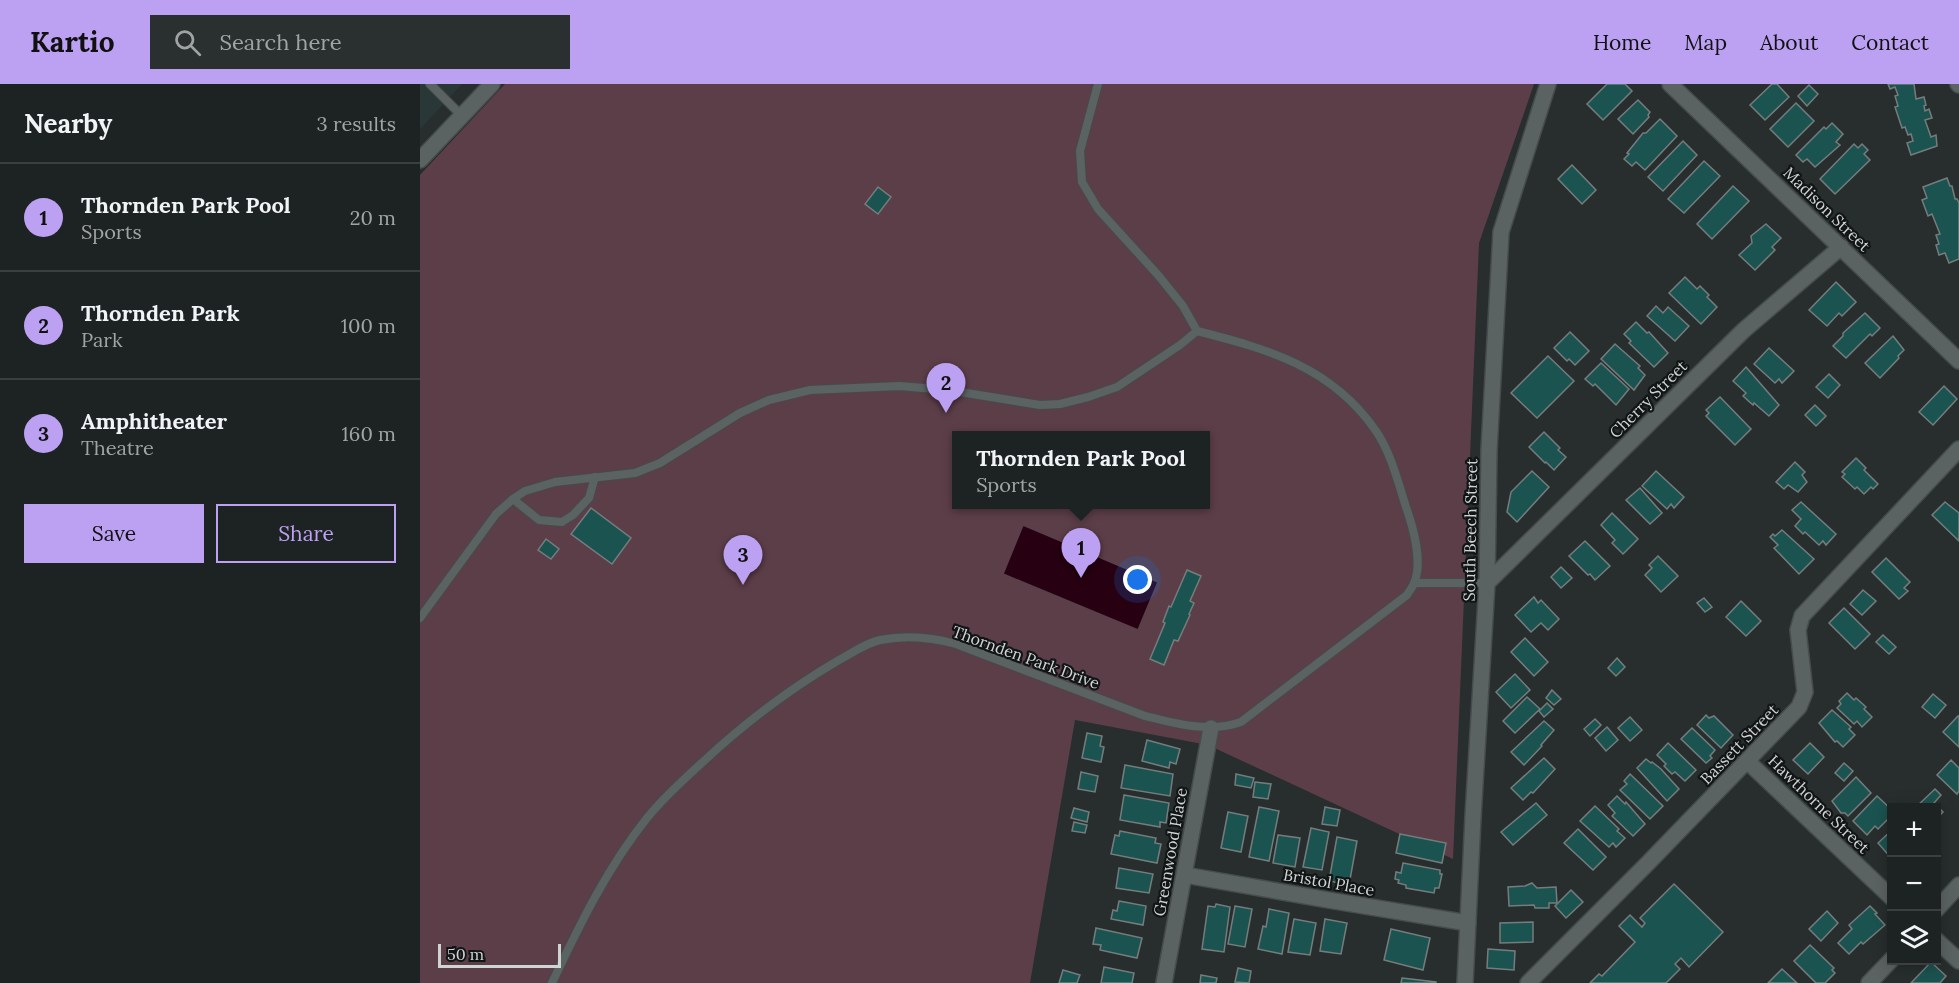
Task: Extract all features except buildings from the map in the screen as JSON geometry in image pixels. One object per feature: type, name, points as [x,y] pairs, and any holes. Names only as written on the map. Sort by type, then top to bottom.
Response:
[{"type":"street","points":[[420,160],[492,84]]},
{"type":"street","name":"South Beech Street","points":[[1465,983],[1487,583],[1489,450],[1501,232],[1548,84]]},
{"type":"street","name":"Madison Street","points":[[1670,84],[1959,361]]},
{"type":"street","name":"Cherry Street","points":[[1487,583],[1744,330],[1842,247]]},
{"type":"street","name":"Bassett Street","points":[[1528,983],[1799,708],[1805,692],[1798,630],[1802,616],[1959,449]]},
{"type":"street","name":"Greenwood Place","points":[[1164,983],[1211,728]]},
{"type":"street","name":"Hawthorne Street","points":[[1747,761],[1887,893]]},
{"type":"street","name":"Bristol Place","points":[[1185,875],[1468,923]]},
{"type":"street","points":[[1941,905],[1959,885]]},
{"type":"street","points":[[1941,945],[1959,961]]},
{"type":"street","points":[[1869,983],[1887,964]]},
{"type":"lane","points":[[430,84],[462,116]]},
{"type":"lane","points":[[1098,84],[1080,151],[1082,182],[1098,209],[1158,275],[1183,306],[1197,331],[1243,342],[1293,361],[1332,385],[1353,403],[1377,432],[1393,465],[1414,531],[1418,570],[1414,583],[1487,583]]},
{"type":"lane","points":[[420,618],[496,514],[525,491],[555,482],[635,473],[660,463],[740,413],[769,400],[810,390],[899,386],[948,390],[1040,405],[1060,404],[1117,387],[1197,331]]},
{"type":"lane","points":[[513,499],[539,520],[562,522],[573,515],[589,498],[595,477]]},
{"type":"lane","name":"Thornden Park Drive","points":[[552,983],[578,928],[606,878],[647,818],[678,785],[750,721],[816,673],[863,646],[878,640],[910,636],[940,640],[956,644],[1145,716],[1176,724],[1211,728],[1241,722],[1407,595],[1414,583]]},
{"type":"shaded area","points":[[420,84],[462,84],[420,129]]},
{"type":"shaded area","points":[[505,84],[1534,84],[1479,243],[1453,859],[1208,745],[1075,720],[1030,983],[420,983],[420,175]]},
{"type":"shaded area","points":[[1023,525],[1158,582],[1138,630],[1003,574]]},
{"type":"place","name":"Thornden Park","points":[[946,413]]},
{"type":"place","name":"Thornden Park Pool","points":[[1081,578]]},
{"type":"place","name":"Amphitheater","points":[[743,585]]}]
